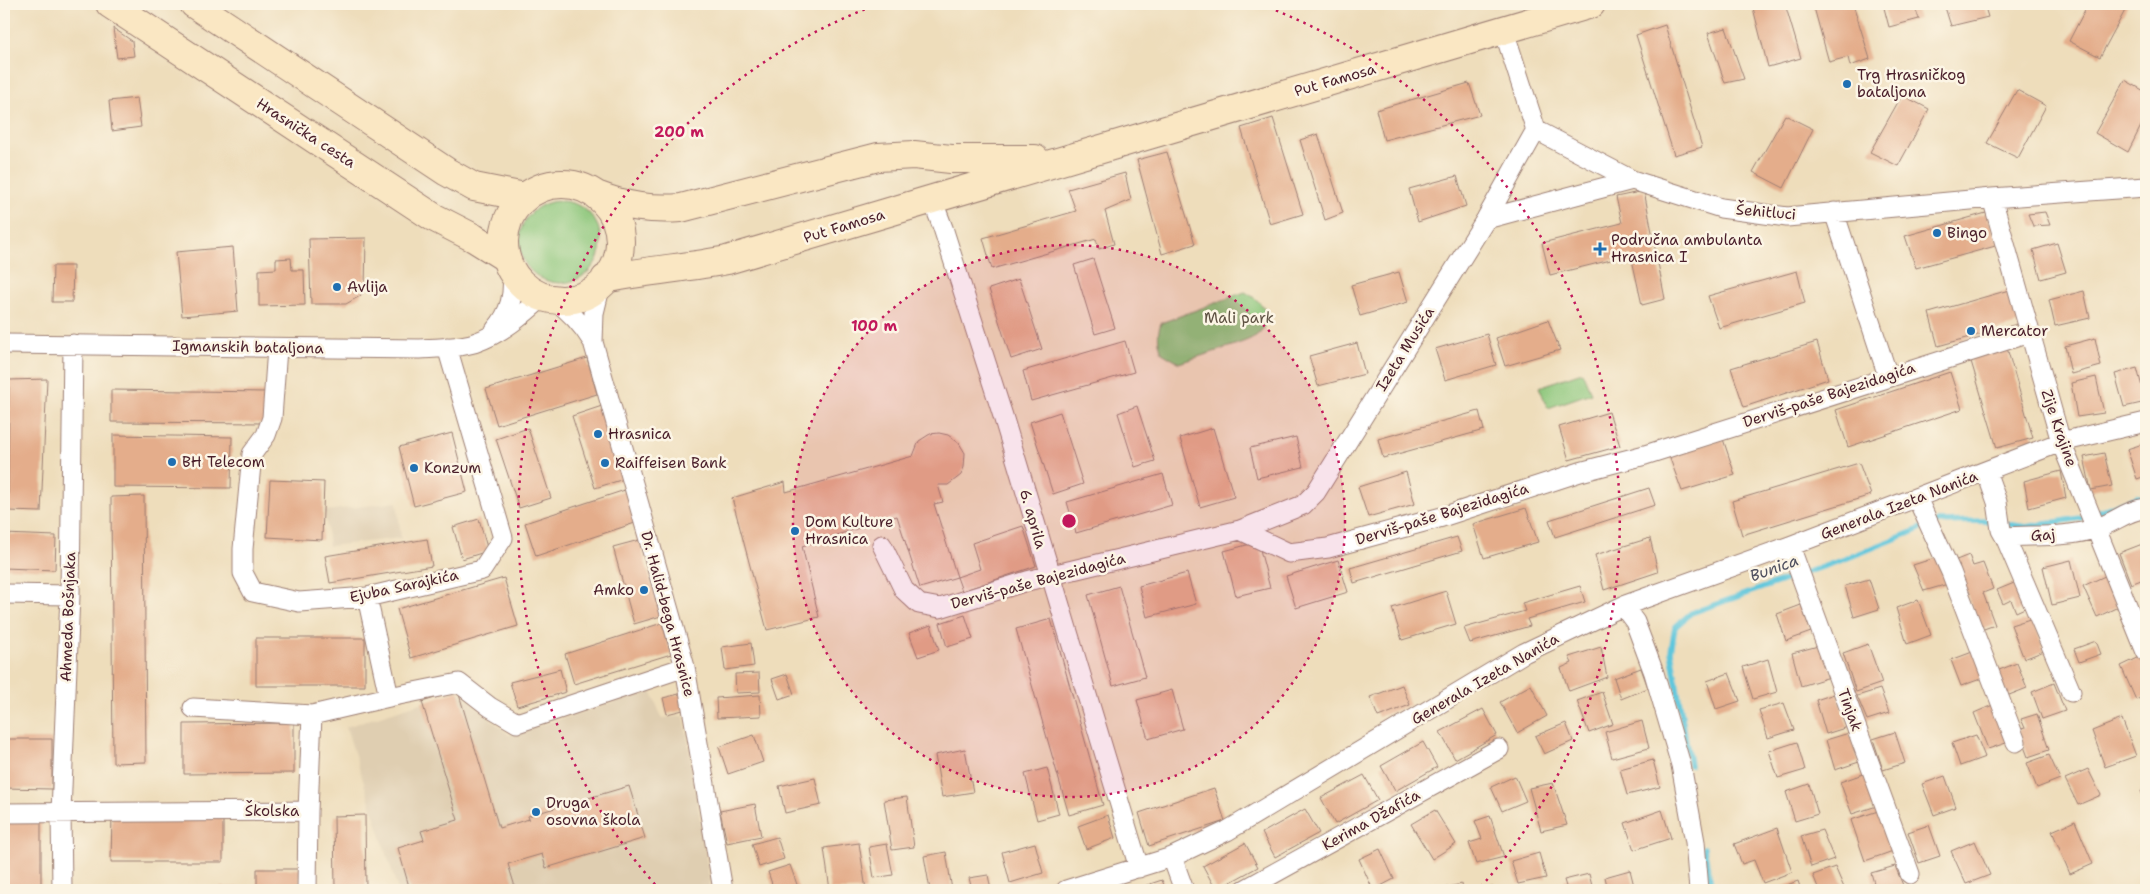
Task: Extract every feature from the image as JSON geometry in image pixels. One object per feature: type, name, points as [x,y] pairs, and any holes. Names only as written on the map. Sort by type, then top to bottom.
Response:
[{"type":"main road","name":"Hrasnička cesta","points":[[110,4],[433,217],[474,238],[509,264]]},
{"type":"main road","points":[[194,4],[447,172],[474,187],[525,196]]},
{"type":"main road","name":"Put Famosa","points":[[603,282],[641,272],[686,268],[727,260],[1591,4]]},
{"type":"main road","name":"Put Famosa","points":[[598,196],[634,207],[673,208],[878,157],[914,155],[1002,160],[1079,157]]},
{"type":"main road","points":[[571,184],[586,188],[598,196],[611,210],[618,227],[620,246],[615,264],[603,282],[578,297],[548,298],[529,289],[509,264],[504,244],[505,231],[516,206],[525,196],[541,187],[571,184]]},
{"type":"street","points":[[1504,31],[1536,130]]},
{"type":"street","name":"Šehitluci","points":[[1536,130],[1632,180],[1721,208],[1787,217],[1992,198],[2146,187]]},
{"type":"street","name":"Izeta Musića","points":[[1240,530],[1303,505],[1310,500],[1486,219],[1536,130]]},
{"type":"street","points":[[1486,219],[1632,180]]},
{"type":"street","name":"Zije Krajine","points":[[1992,198],[2061,442],[2096,524],[2146,652]]},
{"type":"street","name":"6. aprila","points":[[932,199],[1003,416],[1139,868]]},
{"type":"street","points":[[1834,212],[1888,376]]},
{"type":"street","points":[[490,336],[502,322],[510,306],[514,289],[509,264]]},
{"type":"street","points":[[593,342],[594,313],[603,282]]},
{"type":"street","points":[[548,298],[576,318],[593,342]]},
{"type":"street","name":"Igmanskih bataljona","points":[[4,344],[420,349],[447,347],[473,343],[490,336],[505,328],[548,298]]},
{"type":"street","name":"Derviš-paše Bajezidagića","points":[[882,545],[904,590],[919,604],[940,608],[1050,576],[1240,530],[1289,553],[1328,548],[1442,516],[1580,472],[1645,455],[1888,376],[2029,333]]},
{"type":"street","name":"Dr. Halid-bega Hrasnice","points":[[593,342],[685,667],[723,890]]},
{"type":"street","name":"Ahmeda Bošnjaka","points":[[62,890],[61,812],[70,596],[73,344]]},
{"type":"street","name":"Ejuba Sarajkića","points":[[277,348],[272,418],[266,435],[252,454],[242,549],[243,574],[253,592],[299,602],[367,597],[482,570],[502,538],[447,347]]},
{"type":"street","name":"Generala Izeta Nanića","points":[[1066,890],[1172,857],[1227,831],[1524,653],[1622,606],[1792,554],[1917,498],[2061,442],[2146,422]]},
{"type":"street","points":[[1986,471],[1999,511],[2003,533],[2071,692]]},
{"type":"street","points":[[1917,498],[1951,572],[2016,742]]},
{"type":"street","name":"Gaj","points":[[2003,533],[2077,533],[2132,510],[2146,508]]},
{"type":"street","name":"Tinjak","points":[[1792,554],[1910,874]]},
{"type":"street","points":[[4,594],[70,596]]},
{"type":"street","points":[[367,597],[389,697]]},
{"type":"street","points":[[1622,606],[1635,622],[1651,664],[1681,765],[1695,842],[1699,890]]},
{"type":"street","points":[[193,708],[312,715],[460,683],[490,707],[518,723],[685,667]]},
{"type":"street","name":"Školska","points":[[4,813],[308,811],[312,715]]},
{"type":"street","name":"Kerima Džafića","points":[[1244,890],[1499,749]]},
{"type":"street","points":[[307,890],[308,811]]},
{"type":"street","points":[[1172,857],[1184,890]]},
{"type":"shaded area","points":[[397,502],[401,538],[329,546],[325,511]]},
{"type":"shaded area","name":"Druga osovna škola","points":[[458,691],[509,735],[651,691],[662,718],[684,716],[711,890],[398,890],[346,727]]},
{"type":"green space","points":[[560,201],[576,204],[589,213],[598,226],[601,242],[598,258],[589,271],[576,280],[560,283],[544,280],[531,271],[522,258],[519,242],[522,226],[531,213],[544,204]]},
{"type":"green space","name":"Mali park","points":[[1245,292],[1262,305],[1267,316],[1263,328],[1257,335],[1233,346],[1179,363],[1162,353],[1158,338],[1161,323]]},
{"type":"green space","points":[[1582,372],[1591,393],[1548,408],[1539,387]]},
{"type":"building","points":[[1752,4],[1785,4],[1801,58],[1768,67]]},
{"type":"building","points":[[1813,4],[1853,4],[1870,59],[1850,66],[1848,57],[1829,62]]},
{"type":"building","points":[[1883,4],[1914,4],[1919,19],[1889,27]]},
{"type":"building","points":[[1944,4],[1984,4],[1988,17],[1951,26]]},
{"type":"building","points":[[2088,4],[2128,5],[2100,57],[2069,41]]},
{"type":"building","points":[[1665,25],[1702,147],[1674,155],[1636,35]]},
{"type":"building","points":[[113,28],[132,41],[134,56],[117,58]]},
{"type":"building","points":[[1726,28],[1744,79],[1725,83],[1708,33]]},
{"type":"building","points":[[2125,80],[2146,92],[2146,116],[2128,152],[2095,133]]},
{"type":"building","points":[[1469,83],[1480,115],[1384,140],[1376,110]]},
{"type":"building","points":[[2017,90],[2046,106],[2018,158],[1987,143]]},
{"type":"building","points":[[1902,95],[1929,109],[1898,166],[1870,152]]},
{"type":"building","points":[[137,98],[141,127],[112,131],[109,101]]},
{"type":"building","points":[[1785,115],[1813,129],[1784,188],[1753,172]]},
{"type":"building","points":[[1273,118],[1303,214],[1270,224],[1241,128]]},
{"type":"building","points":[[1318,134],[1343,213],[1325,220],[1300,140]]},
{"type":"building","points":[[1167,152],[1195,244],[1162,254],[1137,160]]},
{"type":"building","points":[[1125,173],[1131,200],[1105,211],[1114,244],[1099,249],[1096,239],[992,269],[983,238],[1076,211],[1068,189]]},
{"type":"building","points":[[1457,176],[1466,206],[1418,222],[1409,189]]},
{"type":"building","name":"Područna ambulanta Hrasnica I","points":[[1644,191],[1665,299],[1642,305],[1631,255],[1550,275],[1542,243],[1622,223],[1616,197]]},
{"type":"building","points":[[2045,212],[2050,225],[2033,226],[2028,214]]},
{"type":"building","points":[[1986,213],[1999,245],[1916,268],[1905,236]]},
{"type":"building","points":[[366,238],[365,289],[360,296],[346,304],[311,304],[309,239]]},
{"type":"building","points":[[2057,243],[2066,272],[2041,279],[2033,250]]},
{"type":"building","points":[[233,247],[238,311],[182,316],[176,252]]},
{"type":"building","points":[[291,258],[292,270],[304,270],[305,305],[259,306],[259,270],[276,269],[276,259]]},
{"type":"building","points":[[1093,259],[1115,328],[1095,334],[1074,265]]},
{"type":"building","points":[[53,266],[73,266],[72,302],[52,302]]},
{"type":"building","points":[[1797,271],[1805,303],[1719,328],[1708,296]]},
{"type":"building","points":[[1399,272],[1408,302],[1360,316],[1351,285]]},
{"type":"building","points":[[1019,279],[1042,349],[1011,359],[989,289]]},
{"type":"building","points":[[2009,290],[2021,323],[1938,346],[1929,313]]},
{"type":"building","points":[[2084,291],[2090,318],[2055,326],[2049,300]]},
{"type":"building","points":[[1548,320],[1560,350],[1505,366],[1496,338]]},
{"type":"building","points":[[1487,334],[1496,365],[1445,380],[1435,349]]},
{"type":"building","points":[[2095,338],[2101,366],[2071,374],[2065,346]]},
{"type":"building","points":[[1125,341],[1134,372],[1031,401],[1023,371]]},
{"type":"building","points":[[1817,342],[1828,379],[1744,407],[1731,368]]},
{"type":"building","points":[[1357,343],[1365,374],[1318,386],[1309,356]]},
{"type":"building","points":[[2007,348],[2033,438],[1997,448],[1970,358]]},
{"type":"building","points":[[587,358],[597,394],[497,425],[486,389]]},
{"type":"building","points":[[2137,368],[2146,402],[2124,407],[2115,374]]},
{"type":"building","points":[[1950,372],[1962,409],[1848,447],[1836,410]]},
{"type":"building","points":[[2096,377],[2104,413],[2077,417],[2071,383]]},
{"type":"building","points":[[47,379],[41,512],[8,511],[9,380]]},
{"type":"building","points":[[111,390],[267,392],[266,423],[111,422]]},
{"type":"building","points":[[602,406],[624,479],[595,488],[572,416]]},
{"type":"building","points":[[1137,406],[1155,461],[1135,467],[1118,413]]},
{"type":"building","points":[[1479,411],[1484,430],[1383,458],[1378,439]]},
{"type":"building","points":[[1060,412],[1083,484],[1053,494],[1030,422]]},
{"type":"building","points":[[1609,412],[1620,446],[1569,460],[1559,427]]},
{"type":"building","points":[[528,428],[551,498],[519,508],[496,439]]},
{"type":"building","points":[[1213,428],[1234,497],[1200,507],[1180,438]]},
{"type":"building","points":[[452,433],[467,492],[414,506],[399,447]]},
{"type":"building","name":"Dom Kulture Hrasnica","points":[[930,434],[948,435],[959,443],[965,453],[964,467],[961,475],[948,485],[938,485],[943,502],[934,504],[957,577],[920,588],[897,516],[802,546],[819,617],[767,630],[732,498],[785,482],[786,492],[913,456],[919,441]]},
{"type":"building","name":"BH Telecom","points":[[113,435],[232,437],[231,488],[113,487]]},
{"type":"building","points":[[1296,437],[1303,467],[1257,478],[1250,448]]},
{"type":"building","points":[[1723,439],[1735,475],[1682,491],[1669,456]]},
{"type":"building","points":[[2146,443],[2146,476],[2137,479],[2127,449]]},
{"type":"building","points":[[2104,453],[2112,486],[2091,490],[2084,457]]},
{"type":"building","points":[[1859,463],[1871,495],[1742,535],[1732,501]]},
{"type":"building","points":[[2061,471],[2066,498],[2029,508],[2024,481]]},
{"type":"building","points":[[1406,472],[1415,504],[1368,517],[1358,487]]},
{"type":"building","points":[[1163,474],[1172,505],[1076,533],[1067,502]]},
{"type":"building","points":[[270,480],[324,482],[322,540],[267,537]]},
{"type":"building","points":[[1649,488],[1655,505],[1555,537],[1549,520]]},
{"type":"building","points":[[625,490],[635,523],[536,556],[525,523]]},
{"type":"building","points":[[144,496],[146,762],[113,763],[111,497]]},
{"type":"building","points":[[1526,508],[1538,542],[1484,558],[1473,524]]},
{"type":"building","points":[[479,519],[488,551],[462,559],[453,527]]},
{"type":"building","points":[[1023,526],[1036,566],[962,591],[957,577],[980,569],[972,543]]},
{"type":"building","points":[[4,534],[56,536],[55,570],[4,568]]},
{"type":"building","points":[[1457,537],[1462,551],[1354,583],[1350,568]]},
{"type":"building","points":[[1650,538],[1658,572],[1604,590],[1595,555]]},
{"type":"building","points":[[427,539],[432,566],[330,583],[325,556]]},
{"type":"building","points":[[639,540],[661,616],[634,624],[613,547]]},
{"type":"building","points":[[1258,542],[1270,588],[1236,596],[1224,551]]},
{"type":"building","points":[[2145,543],[2146,578],[2131,584],[2119,553]]},
{"type":"building","points":[[1969,555],[1973,566],[1983,563],[1993,589],[1983,593],[1995,625],[1981,630],[1954,561]]},
{"type":"building","points":[[1938,557],[1948,584],[1924,591],[1913,565]]},
{"type":"building","points":[[1338,560],[1348,592],[1296,608],[1286,576]]},
{"type":"building","points":[[2071,560],[2080,598],[2052,605],[2043,567]]},
{"type":"building","points":[[1187,573],[1196,604],[1147,617],[1139,586]]},
{"type":"building","points":[[2105,576],[2118,607],[2097,617],[2083,586]]},
{"type":"building","points":[[504,578],[518,626],[411,658],[397,609]]},
{"type":"building","points":[[1869,579],[1879,609],[1854,617],[1845,586]]},
{"type":"building","points":[[2019,581],[2029,606],[2016,612],[2011,600],[2003,604],[1997,590]]},
{"type":"building","points":[[1119,586],[1145,677],[1113,686],[1088,595]]},
{"type":"building","points":[[1580,586],[1585,602],[1527,619],[1530,626],[1470,643],[1464,628],[1525,611],[1522,603]]},
{"type":"building","points":[[1446,591],[1456,624],[1402,640],[1392,608]]},
{"type":"building","points":[[1918,600],[1931,635],[1907,644],[1896,608]]},
{"type":"building","points":[[1801,605],[1811,632],[1786,641],[1777,614]]},
{"type":"building","points":[[965,615],[973,639],[947,647],[940,623]]},
{"type":"building","points":[[2033,618],[2044,651],[2024,659],[2011,625]]},
{"type":"building","points":[[1051,619],[1103,805],[1069,815],[1016,629]]},
{"type":"building","points":[[662,623],[671,654],[574,684],[565,654]]},
{"type":"building","points":[[931,625],[939,650],[918,657],[909,633]]},
{"type":"building","points":[[256,638],[365,638],[365,686],[256,686]]},
{"type":"building","points":[[2096,641],[2101,654],[2079,662],[2074,649]]},
{"type":"building","points":[[751,643],[754,666],[725,670],[722,647]]},
{"type":"building","points":[[1868,644],[1882,683],[1856,692],[1843,653]]},
{"type":"building","points":[[1822,645],[1833,676],[1801,686],[1792,653]]},
{"type":"building","points":[[1601,647],[1607,677],[1569,691],[1561,668],[1572,663],[1569,657]]},
{"type":"building","points":[[1975,651],[1986,677],[1961,686],[1951,660]]},
{"type":"building","points":[[2144,655],[2146,659],[2146,695],[2136,700],[2121,666]]},
{"type":"building","points":[[1768,659],[1777,692],[1753,699],[1743,667]]},
{"type":"building","points":[[2017,663],[2027,688],[2004,697],[1994,672]]},
{"type":"building","points":[[1641,668],[1648,688],[1621,699],[1614,678]]},
{"type":"building","points":[[560,669],[566,692],[517,706],[510,682]]},
{"type":"building","points":[[759,673],[760,692],[736,693],[735,674]]},
{"type":"building","points":[[1729,673],[1740,701],[1716,709],[1707,681]]},
{"type":"building","points":[[787,674],[794,694],[779,699],[772,679]]},
{"type":"building","points":[[2054,683],[2065,711],[2042,719],[2032,692]]},
{"type":"building","points":[[1402,685],[1410,705],[1378,717],[1370,697]]},
{"type":"building","points":[[1531,685],[1547,716],[1517,733],[1500,702]]},
{"type":"building","points":[[1880,689],[1889,713],[1867,720],[1857,696]]},
{"type":"building","points":[[1172,690],[1183,729],[1148,739],[1137,700]]},
{"type":"building","points":[[458,691],[499,828],[529,819],[528,816],[629,786],[645,838],[546,868],[542,854],[508,864],[516,890],[410,890],[398,848],[424,840],[421,831],[458,820],[422,702]]},
{"type":"building","points":[[1602,692],[1613,724],[1589,733],[1577,701]]},
{"type":"building","points":[[683,693],[687,709],[667,714],[663,698]]},
{"type":"building","points":[[1837,693],[1848,727],[1826,734],[1816,700]]},
{"type":"building","points":[[760,695],[761,716],[717,718],[716,698]]},
{"type":"building","points":[[1784,703],[1794,730],[1768,738],[1759,710]]},
{"type":"building","points":[[1995,704],[2009,742],[1988,749],[1974,713]]},
{"type":"building","points":[[1483,709],[1497,735],[1455,759],[1440,732]]},
{"type":"building","points":[[2037,714],[2049,750],[2028,757],[2018,730],[2025,728],[2021,719]]},
{"type":"building","points":[[2122,719],[2136,756],[2105,767],[2092,731]]},
{"type":"building","points":[[1642,721],[1649,748],[1612,758],[1605,732]]},
{"type":"building","points":[[294,723],[294,773],[184,774],[184,724]]},
{"type":"building","points":[[1566,723],[1573,741],[1544,754],[1535,736]]},
{"type":"building","points":[[1895,732],[1905,763],[1883,770],[1873,739]]},
{"type":"building","points":[[1849,733],[1859,762],[1835,770],[1826,740]]},
{"type":"building","points":[[754,735],[763,762],[728,774],[719,747]]},
{"type":"building","points":[[1976,735],[1985,757],[1960,766],[1952,743]]},
{"type":"building","points":[[4,739],[52,739],[52,789],[4,788]]},
{"type":"building","points":[[1423,742],[1437,767],[1395,791],[1381,766]]},
{"type":"building","points":[[1797,742],[1805,770],[1778,778],[1769,751]]},
{"type":"building","points":[[965,749],[973,792],[942,797],[935,755]]},
{"type":"building","points":[[2049,755],[2060,779],[2037,788],[2027,763]]},
{"type":"building","points":[[1653,760],[1660,787],[1627,795],[1620,769]]},
{"type":"building","points":[[1047,768],[1059,814],[1037,820],[1025,774]]},
{"type":"building","points":[[2088,769],[2101,795],[2078,805],[2065,779]]},
{"type":"building","points":[[1863,774],[1877,806],[1852,814],[1840,782]]},
{"type":"building","points":[[1364,775],[1378,800],[1335,824],[1321,798]]},
{"type":"building","points":[[1515,776],[1526,801],[1502,811],[1491,787]]},
{"type":"building","points":[[1945,776],[1956,807],[1934,815],[1922,784]]},
{"type":"building","points":[[815,778],[821,805],[785,813],[779,786]]},
{"type":"building","points":[[1553,783],[1567,825],[1541,831],[1529,788]]},
{"type":"building","points":[[1809,784],[1818,814],[1795,821],[1786,792]]},
{"type":"building","points":[[1214,788],[1225,821],[1149,846],[1139,813]]},
{"type":"building","points":[[2146,789],[2146,803],[2141,791]]},
{"type":"building","points":[[907,797],[914,847],[892,850],[884,800]]},
{"type":"building","points":[[755,804],[761,836],[727,843],[720,811]]},
{"type":"building","points":[[1305,809],[1319,833],[1275,857],[1262,833]]},
{"type":"building","points":[[1435,810],[1456,844],[1432,859],[1411,824]]},
{"type":"building","points":[[1662,810],[1671,838],[1634,850],[1625,823]]},
{"type":"building","points":[[1878,811],[1893,851],[1865,861],[1851,820]]},
{"type":"building","points":[[112,814],[223,814],[223,862],[111,862]]},
{"type":"building","points":[[365,815],[366,890],[335,890],[334,816]]},
{"type":"building","points":[[1108,815],[1115,838],[1086,849],[1078,826]]},
{"type":"building","points":[[1490,816],[1504,857],[1476,864],[1469,843],[1482,839],[1475,821]]},
{"type":"building","points":[[7,818],[41,818],[41,890],[6,890]]},
{"type":"building","points":[[2075,821],[2093,864],[2070,874],[2052,831]]},
{"type":"building","points":[[1929,825],[1940,856],[1919,863],[1908,832]]},
{"type":"building","points":[[1777,828],[1792,872],[1763,883],[1754,860],[1742,864],[1734,844]]},
{"type":"building","points":[[1822,830],[1834,859],[1811,867],[1801,836]]},
{"type":"building","points":[[777,837],[784,859],[759,867],[752,844]]},
{"type":"building","points":[[1975,841],[1990,875],[1966,884],[1951,851]]},
{"type":"building","points":[[859,843],[866,890],[830,890],[824,848]]},
{"type":"building","points":[[1035,843],[1043,873],[1010,883],[1002,852]]},
{"type":"building","points":[[1245,843],[1258,867],[1216,890],[1203,866]]},
{"type":"building","points":[[887,844],[893,875],[874,878],[869,847]]},
{"type":"building","points":[[1380,849],[1394,879],[1373,890],[1359,859]]},
{"type":"building","points":[[946,852],[952,890],[930,890],[924,856]]},
{"type":"building","points":[[1539,853],[1546,878],[1518,884],[1511,861]]},
{"type":"building","points":[[790,865],[799,890],[774,890],[768,872]]},
{"type":"building","points":[[1895,866],[1905,890],[1876,890],[1871,873]]},
{"type":"building","points":[[1835,867],[1845,890],[1819,890],[1813,875]]},
{"type":"building","points":[[257,869],[300,869],[300,890],[220,890],[220,887],[257,887]]},
{"type":"building","points":[[1630,870],[1635,890],[1608,890],[1605,877]]},
{"type":"building","points":[[1589,874],[1593,890],[1567,890],[1564,880]]},
{"type":"building","points":[[988,875],[991,890],[972,890],[969,878]]},
{"type":"building","points":[[1162,880],[1166,890],[1138,890],[1138,888]]},
{"type":"building","points":[[1798,881],[1801,890],[1773,890]]},
{"type":"building","points":[[1462,884],[1463,890],[1439,890],[1439,889]]},
{"type":"building","points":[[769,886],[770,890],[748,890],[748,889]]},
{"type":"building","points":[[1493,887],[1494,890],[1479,889]]},
{"type":"waterway","name":"Bunica","points":[[1690,765],[1671,651],[1675,627],[1691,613],[1845,559],[1937,522],[1987,521],[2026,527],[2081,518],[2137,497],[2146,498]]},
{"type":"waterway","name":"Bunica","points":[[1704,848],[1712,890]]},
{"type":"place","name":"Trg Hrasničkog bataljona","points":[[1847,84]]},
{"type":"place","name":"Bingo","points":[[1937,233]]},
{"type":"place","name":"Područna ambulanta Hrasnica I","points":[[1600,249]]},
{"type":"place","name":"Avlija","points":[[337,287]]},
{"type":"place","name":"Mercator","points":[[1971,331]]},
{"type":"place","name":"Hrasnica","points":[[598,434]]},
{"type":"place","name":"BH Telecom","points":[[172,462]]},
{"type":"place","name":"Raiffeisen Bank","points":[[605,463]]},
{"type":"place","name":"Konzum","points":[[414,468]]},
{"type":"place","name":"Dom Kulture Hrasnica","points":[[795,531]]},
{"type":"place","name":"Amko","points":[[644,590]]},
{"type":"place","name":"Druga osovna škola","points":[[536,812]]}]
